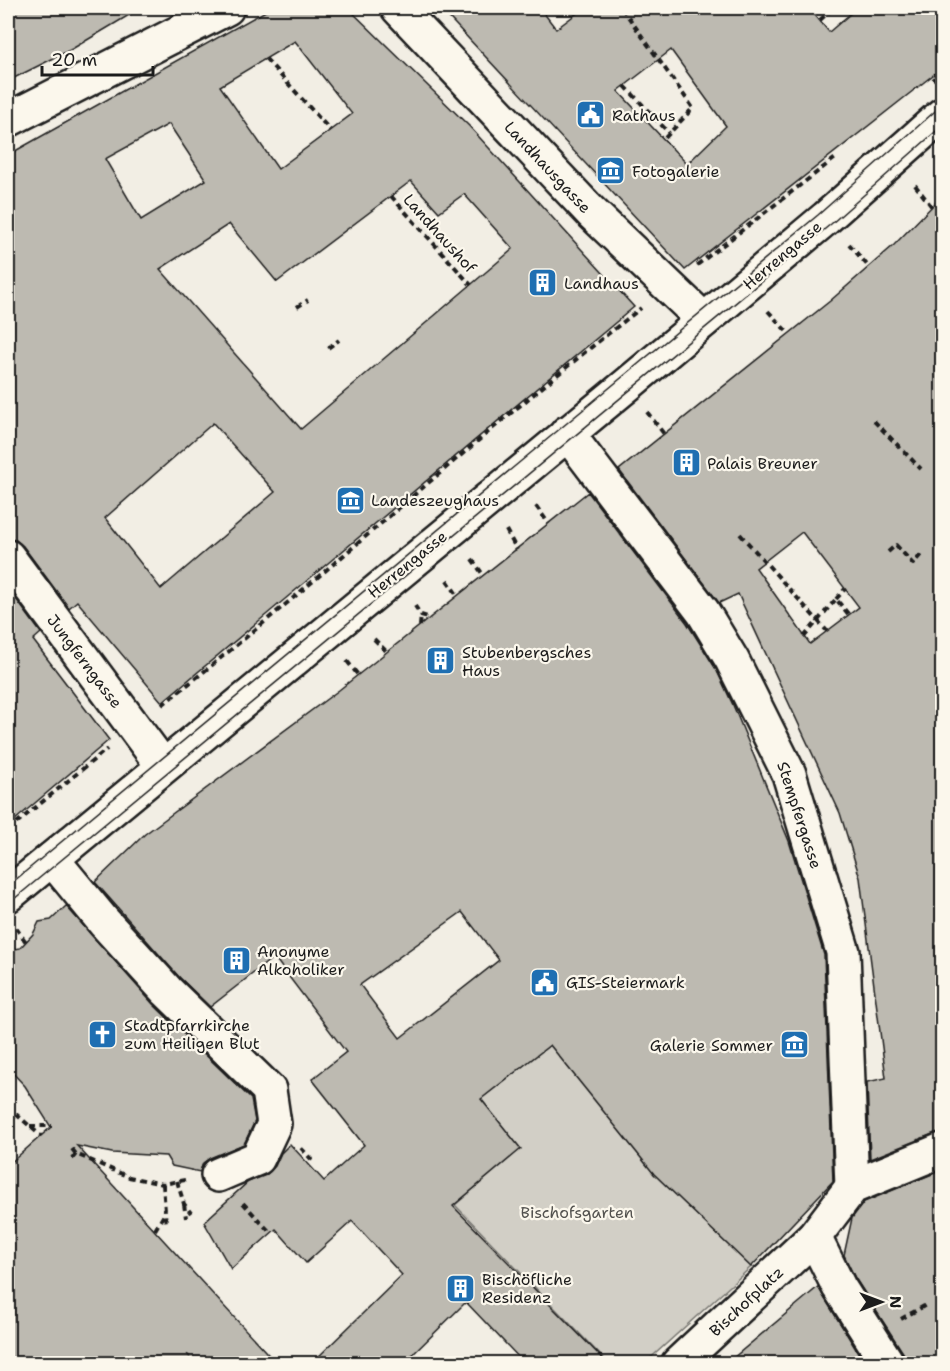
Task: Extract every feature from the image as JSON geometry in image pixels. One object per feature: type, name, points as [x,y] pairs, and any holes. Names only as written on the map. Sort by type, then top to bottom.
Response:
[{"type":"street","points":[[8,120],[227,8]]},
{"type":"street","name":"Landhausgasse","points":[[398,8],[583,203],[667,287],[704,320]]},
{"type":"street","name":"Herrengasse","points":[[8,894],[704,320],[826,218],[942,115]]},
{"type":"street","name":"Stempfergasse","points":[[567,433],[703,612],[732,660],[789,774],[843,952],[852,1187]]},
{"type":"street","name":"Jungferngasse","points":[[8,557],[163,766]]},
{"type":"street","points":[[52,859],[92,914],[269,1090],[274,1124],[258,1158],[225,1167]]},
{"type":"street","points":[[852,1187],[942,1150]]},
{"type":"street","name":"Bischofplatz","points":[[678,1364],[814,1238],[852,1187]]},
{"type":"street","points":[[814,1238],[839,1287],[888,1364]]},
{"type":"path","points":[[622,8],[693,108],[664,139]]},
{"type":"path","points":[[820,20],[833,8]]},
{"type":"path","points":[[266,59],[330,130]]},
{"type":"path","points":[[927,85],[942,72]]},
{"type":"path","points":[[625,86],[669,133]]},
{"type":"path","points":[[8,830],[211,665],[552,377],[841,153]]},
{"type":"path","name":"Landhaushof","points":[[391,196],[471,285]]},
{"type":"path","points":[[297,307],[308,300]]},
{"type":"path","points":[[328,348],[339,340]]},
{"type":"path","points":[[874,421],[921,469]]},
{"type":"path","points":[[740,534],[827,631]]},
{"type":"path","points":[[888,552],[896,546],[914,564],[923,552]]},
{"type":"path","points":[[804,636],[845,589]]},
{"type":"path","points":[[836,599],[849,615]]},
{"type":"path","points":[[420,626],[421,615]]},
{"type":"path","points":[[8,1107],[41,1136]]},
{"type":"path","points":[[30,1126],[52,1126]]},
{"type":"path","points":[[72,1149],[76,1154],[129,1177],[163,1184],[225,1167]]},
{"type":"path","points":[[72,1159],[76,1154]]},
{"type":"path","points":[[177,1181],[186,1218]]},
{"type":"path","points":[[163,1184],[166,1225]]},
{"type":"path","points":[[184,1204],[191,1213]]},
{"type":"path","points":[[155,1230],[165,1213]]},
{"type":"path","points":[[897,1322],[926,1305]]},
{"type":"path","points":[[181,1364],[189,1355]]},
{"type":"green space","name":"Bischofsgarten","points":[[550,1045],[654,1174],[751,1267],[645,1363],[608,1363],[455,1205],[520,1149],[481,1099]]},
{"type":"building","points":[[8,8],[141,8],[72,49],[8,81]]},
{"type":"building","name":"Landhaus","points":[[271,8],[348,8],[469,126],[634,307],[162,702],[77,601],[69,608],[23,546],[16,540],[8,539],[8,155]],"holes":[[[295,41],[352,114],[278,169],[220,86]],[[169,124],[206,180],[141,220],[105,159]],[[411,181],[439,212],[464,194],[513,249],[301,429],[160,269],[229,224],[277,282]],[[213,423],[275,492],[161,589],[105,518]]]},
{"type":"building","points":[[440,8],[540,8],[556,29],[584,8],[809,8],[829,32],[857,8],[942,8],[942,68],[685,270]],"holes":[[[671,50],[726,126],[687,164],[618,91]]]},
{"type":"building","points":[[942,196],[942,1132],[870,1159],[867,1082],[886,1078],[860,878],[840,813],[738,594],[719,603],[619,470],[830,301],[894,245]],"holes":[[[802,532],[859,607],[810,644],[756,568]]]},
{"type":"building","points":[[588,492],[687,623],[716,669],[789,841],[824,955],[833,1181],[751,1267],[654,1174],[550,1045],[481,1099],[521,1149],[453,1206],[608,1364],[525,1364],[466,1302],[403,1364],[311,1364],[402,1275],[352,1221],[306,1263],[276,1229],[231,1269],[204,1222],[248,1182],[266,1175],[290,1144],[324,1181],[364,1145],[312,1079],[346,1052],[274,957],[210,1007],[180,978],[95,882],[145,834],[339,690]],"holes":[[[462,912],[499,960],[400,1038],[360,985]]]},
{"type":"building","points":[[8,588],[41,633],[33,640],[109,740],[8,826]]},
{"type":"building","points":[[66,906],[153,1004],[251,1099],[255,1121],[244,1144],[210,1158],[203,1163],[200,1172],[172,1166],[166,1156],[112,1153],[77,1146],[277,1364],[8,1364],[8,1165],[51,1127],[25,1086],[8,1068],[8,950],[20,948],[33,934],[39,922],[51,920]]},
{"type":"building","points":[[942,1170],[942,1364],[907,1364],[904,1354],[855,1278],[844,1255],[852,1218],[864,1202]]},
{"type":"building","points":[[818,1287],[865,1364],[726,1364],[806,1297]]},
{"type":"tram line","points":[[8,886],[818,215],[942,105]]},
{"type":"tram line","points":[[8,904],[831,224],[942,126]]},
{"type":"place","name":"Rathaus","points":[[591,115]]},
{"type":"place","name":"Fotogalerie","points":[[611,171]]},
{"type":"place","name":"Landhaus","points":[[543,283]]},
{"type":"place","name":"Palais Breuner","points":[[686,463]]},
{"type":"place","name":"Landeszeughaus","points":[[350,500]]},
{"type":"place","name":"Stubenbergsches Haus","points":[[441,661]]},
{"type":"place","name":"Anonyme Alkoholiker","points":[[236,960]]},
{"type":"place","name":"GIS-Steiermark","points":[[545,982]]},
{"type":"place","name":"Stadtpfarrkirche zum Heiligen Blut","points":[[103,1034]]},
{"type":"place","name":"Galerie Sommer","points":[[794,1045]]},
{"type":"place","name":"Bischöfliche Residenz","points":[[461,1288]]}]
